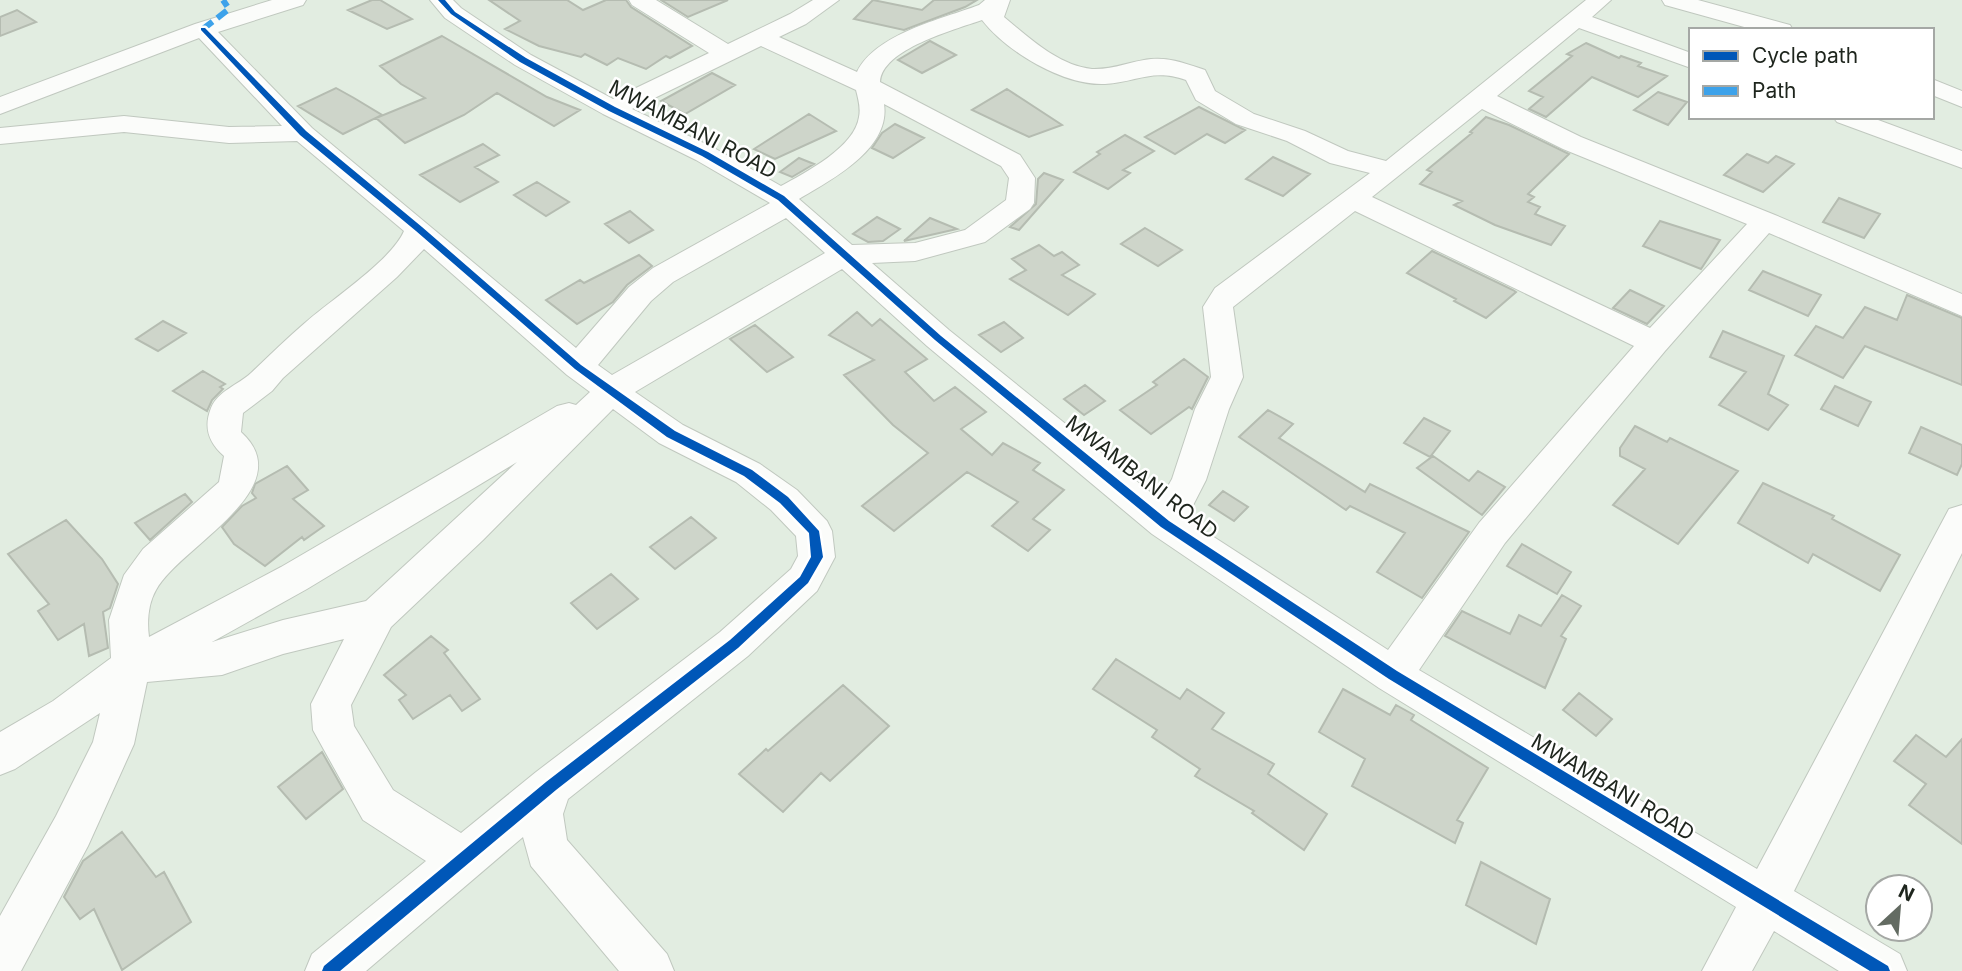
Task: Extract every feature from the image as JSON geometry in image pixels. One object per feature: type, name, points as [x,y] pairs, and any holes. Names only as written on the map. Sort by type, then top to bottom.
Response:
[{"type":"street","points":[[0,107],[203,29],[295,0]]},
{"type":"street","name":"MWAMBANI ROAD","points":[[441,0],[453,13],[523,60],[705,154],[785,202],[938,338],[1165,524],[1393,675],[1883,971]]},
{"type":"street","points":[[640,0],[726,53]]},
{"type":"street","points":[[612,108],[798,19],[828,0]]},
{"type":"street","points":[[1165,524],[1189,480],[1212,409],[1227,377],[1218,307],[1226,295],[1391,170],[1600,0]]},
{"type":"street","points":[[1673,0],[1775,28]]},
{"type":"street","points":[[1752,0],[1804,28]]},
{"type":"street","points":[[578,367],[640,294],[663,275],[785,202],[862,140],[869,130],[872,118],[866,85],[872,65],[888,51],[997,2]]},
{"type":"street","points":[[997,2],[992,18],[1048,61],[1090,76],[1104,76],[1151,65],[1180,68],[1196,75],[1205,95],[1245,119],[1296,136],[1339,157],[1391,170]]},
{"type":"street","points":[[1578,20],[1689,60]]},
{"type":"street","points":[[203,29],[303,133],[578,367],[671,434],[748,473],[784,500],[814,531],[817,558],[804,580],[733,644],[551,786],[330,971]]},
{"type":"street","points":[[0,755],[67,713],[131,666],[294,578],[844,255],[915,252],[975,236],[1020,203],[1023,178],[1011,161],[866,85],[760,37]]},
{"type":"street","points":[[1934,77],[1962,85]]},
{"type":"street","points":[[1934,87],[1962,100]]},
{"type":"street","points":[[1478,97],[1572,143],[1765,221],[1962,306]]},
{"type":"street","points":[[1851,119],[1962,160]]},
{"type":"street","points":[[0,136],[124,124],[229,135],[303,133]]},
{"type":"street","points":[[1353,199],[1654,343]]},
{"type":"street","points":[[1393,675],[1492,533],[1654,343],[1765,221]]},
{"type":"street","points":[[6,958],[72,831],[113,744],[131,666],[128,620],[137,586],[156,559],[201,522],[235,488],[242,462],[240,451],[226,438],[223,430],[227,409],[243,394],[261,383],[318,328],[387,270],[412,244],[419,229]]},
{"type":"street","points":[[462,859],[378,805],[334,730],[331,705],[377,615],[470,530],[611,391]]},
{"type":"street","points":[[1726,971],[1765,902],[1927,581],[1962,519]]},
{"type":"street","points":[[131,666],[222,658],[283,637],[377,615]]},
{"type":"street","points":[[551,786],[541,814],[547,850],[650,971]]},
{"type":"building","points":[[372,0],[380,0],[412,19],[387,29],[348,10]]},
{"type":"building","points":[[489,0],[567,0],[583,10],[606,0],[626,0],[631,7],[692,46],[670,58],[666,56],[646,69],[618,58],[607,65],[585,54],[581,57],[539,46],[505,29],[520,21]]},
{"type":"building","points":[[661,0],[728,0],[688,17]]},
{"type":"building","points":[[873,0],[922,10],[934,0],[977,0],[904,30],[854,19]]},
{"type":"building","points":[[17,10],[36,22],[0,36],[0,17]]},
{"type":"building","points":[[442,36],[547,97],[580,110],[554,126],[497,93],[464,115],[405,143],[376,118],[425,98],[401,84],[380,66]]},
{"type":"building","points":[[930,41],[956,55],[922,73],[898,60]]},
{"type":"building","points":[[1586,43],[1619,58],[1621,56],[1641,63],[1638,66],[1667,76],[1638,97],[1592,77],[1546,117],[1529,109],[1543,97],[1529,91],[1572,56],[1567,54]]},
{"type":"building","points":[[712,73],[735,85],[685,114],[661,101]]},
{"type":"building","points":[[336,88],[382,115],[343,134],[298,106]]},
{"type":"building","points":[[1007,89],[1062,125],[1029,137],[972,110]]},
{"type":"building","points":[[1658,92],[1687,102],[1668,125],[1634,110]]},
{"type":"building","points":[[1199,107],[1245,130],[1225,143],[1207,134],[1175,154],[1145,137]]},
{"type":"building","points":[[809,114],[836,131],[775,159],[754,149]]},
{"type":"building","points":[[1486,117],[1569,154],[1528,194],[1534,197],[1528,202],[1540,207],[1535,214],[1565,226],[1551,245],[1495,225],[1454,205],[1462,201],[1420,184],[1432,172],[1427,170],[1472,133],[1470,132]]},
{"type":"building","points":[[895,124],[924,138],[893,158],[872,148],[882,133]]},
{"type":"building","points":[[1125,135],[1154,151],[1123,170],[1130,173],[1108,189],[1074,172],[1100,154],[1097,152]]},
{"type":"building","points":[[483,144],[499,155],[475,167],[498,182],[460,202],[420,175]]},
{"type":"building","points":[[1747,154],[1768,163],[1776,156],[1794,164],[1763,192],[1724,175]]},
{"type":"building","points":[[1273,157],[1310,174],[1283,196],[1246,179]]},
{"type":"building","points":[[799,158],[814,164],[792,177],[780,172]]},
{"type":"building","points":[[1044,173],[1063,180],[1019,230],[1010,227],[1036,204],[1038,179]]},
{"type":"building","points":[[537,182],[569,202],[546,216],[514,195]]},
{"type":"building","points":[[1839,198],[1880,214],[1864,238],[1823,222]]},
{"type":"building","points":[[630,211],[653,230],[629,243],[605,224]]},
{"type":"building","points":[[877,217],[900,229],[883,241],[868,242],[853,234]]},
{"type":"building","points":[[930,218],[957,229],[904,241]]},
{"type":"building","points":[[1660,221],[1720,240],[1701,269],[1643,246]]},
{"type":"building","points":[[1145,228],[1182,250],[1158,266],[1121,244]]},
{"type":"building","points":[[1039,245],[1054,256],[1062,252],[1079,265],[1062,275],[1095,294],[1068,315],[1010,279],[1026,270],[1012,259]]},
{"type":"building","points":[[1432,251],[1516,292],[1486,318],[1407,273]]},
{"type":"building","points":[[639,255],[652,266],[627,285],[613,302],[577,324],[546,300],[580,280],[584,283]]},
{"type":"building","points":[[1763,271],[1821,295],[1808,316],[1749,290]]},
{"type":"building","points":[[1630,290],[1664,306],[1647,324],[1613,308]]},
{"type":"building","points":[[1907,295],[1962,318],[1962,385],[1865,346],[1843,378],[1795,355],[1816,326],[1843,338],[1865,307],[1897,320]]},
{"type":"building","points":[[857,312],[872,326],[880,319],[927,359],[905,372],[934,401],[955,387],[986,412],[961,429],[992,455],[1003,443],[1040,463],[1033,470],[1064,490],[1033,519],[1050,530],[1028,551],[992,526],[1018,502],[967,472],[894,531],[862,506],[928,453],[893,425],[844,375],[874,360],[829,335]]},
{"type":"building","points":[[163,321],[186,333],[158,351],[136,339]]},
{"type":"building","points":[[1004,322],[1023,338],[1001,352],[979,335]]},
{"type":"building","points":[[755,325],[793,357],[767,372],[730,339]]},
{"type":"building","points":[[1723,331],[1784,356],[1768,394],[1788,405],[1768,430],[1719,405],[1746,372],[1710,357]]},
{"type":"building","points":[[1184,359],[1208,377],[1192,409],[1189,407],[1151,434],[1120,410],[1157,385],[1153,382]]},
{"type":"building","points":[[203,371],[225,384],[220,387],[223,389],[212,400],[207,411],[173,391]]},
{"type":"building","points":[[1085,385],[1105,401],[1084,415],[1064,399]]},
{"type":"building","points":[[1835,386],[1871,402],[1858,426],[1821,409]]},
{"type":"building","points":[[1268,410],[1293,424],[1279,438],[1365,492],[1370,484],[1469,532],[1422,598],[1377,572],[1405,533],[1350,506],[1346,510],[1239,437]]},
{"type":"building","points":[[1424,418],[1450,431],[1430,457],[1404,443]]},
{"type":"building","points":[[1635,426],[1667,442],[1670,438],[1738,471],[1678,544],[1613,505],[1645,469],[1620,456],[1620,448]]},
{"type":"building","points":[[1921,427],[1962,445],[1962,464],[1957,475],[1909,453]]},
{"type":"building","points":[[1433,456],[1469,481],[1478,471],[1505,487],[1482,515],[1417,468]]},
{"type":"building","points":[[287,466],[308,490],[293,499],[324,526],[304,540],[302,537],[265,566],[234,544],[222,527],[242,506],[256,498],[252,493],[255,484]]},
{"type":"building","points":[[1763,483],[1834,516],[1832,519],[1900,555],[1880,591],[1813,554],[1808,563],[1738,523]]},
{"type":"building","points":[[1223,491],[1248,507],[1234,521],[1209,505]]},
{"type":"building","points":[[185,494],[192,502],[150,540],[135,523]]},
{"type":"building","points":[[691,517],[716,538],[675,569],[650,547]]},
{"type":"building","points":[[66,520],[102,559],[118,584],[110,608],[103,612],[108,648],[89,656],[84,624],[58,640],[38,611],[49,604],[8,554]]},
{"type":"building","points":[[1522,544],[1571,572],[1557,594],[1507,566]]},
{"type":"building","points":[[611,574],[638,599],[597,629],[571,603]]},
{"type":"building","points":[[1562,595],[1581,606],[1561,636],[1566,639],[1545,688],[1445,636],[1462,611],[1510,634],[1519,615],[1541,626]]},
{"type":"building","points":[[431,636],[448,650],[444,653],[480,699],[462,711],[450,695],[413,719],[399,700],[406,695],[384,675]]},
{"type":"building","points":[[1116,659],[1180,699],[1187,689],[1224,713],[1212,729],[1274,764],[1268,774],[1327,814],[1304,850],[1252,813],[1254,811],[1195,776],[1200,769],[1152,737],[1157,730],[1093,689]]},
{"type":"building","points":[[843,685],[889,726],[830,781],[821,773],[783,812],[739,774]]},
{"type":"building","points":[[1343,689],[1390,715],[1396,705],[1414,715],[1411,720],[1488,768],[1457,820],[1463,823],[1455,843],[1352,786],[1365,759],[1319,732]]},
{"type":"building","points":[[1579,693],[1612,719],[1596,736],[1563,710]]},
{"type":"building","points":[[1916,735],[1946,757],[1962,739],[1962,844],[1909,805],[1926,784],[1894,761]]},
{"type":"building","points":[[322,752],[343,789],[306,819],[278,787]]},
{"type":"building","points":[[122,832],[156,877],[164,872],[191,922],[122,970],[94,909],[80,919],[64,897],[83,861]]},
{"type":"building","points":[[1481,862],[1550,899],[1536,944],[1466,905]]},
{"type":"marked path","points":[[203,29],[229,9],[223,0]]},
{"type":"cycle path","points":[[441,0],[453,13],[523,60],[612,109],[705,154],[781,198],[938,338],[1165,524],[1393,675],[1883,971]]},
{"type":"cycle path","points":[[203,29],[303,133],[578,367],[671,434],[748,473],[784,500],[814,531],[817,557],[804,580],[734,644],[551,786],[329,971]]}]
